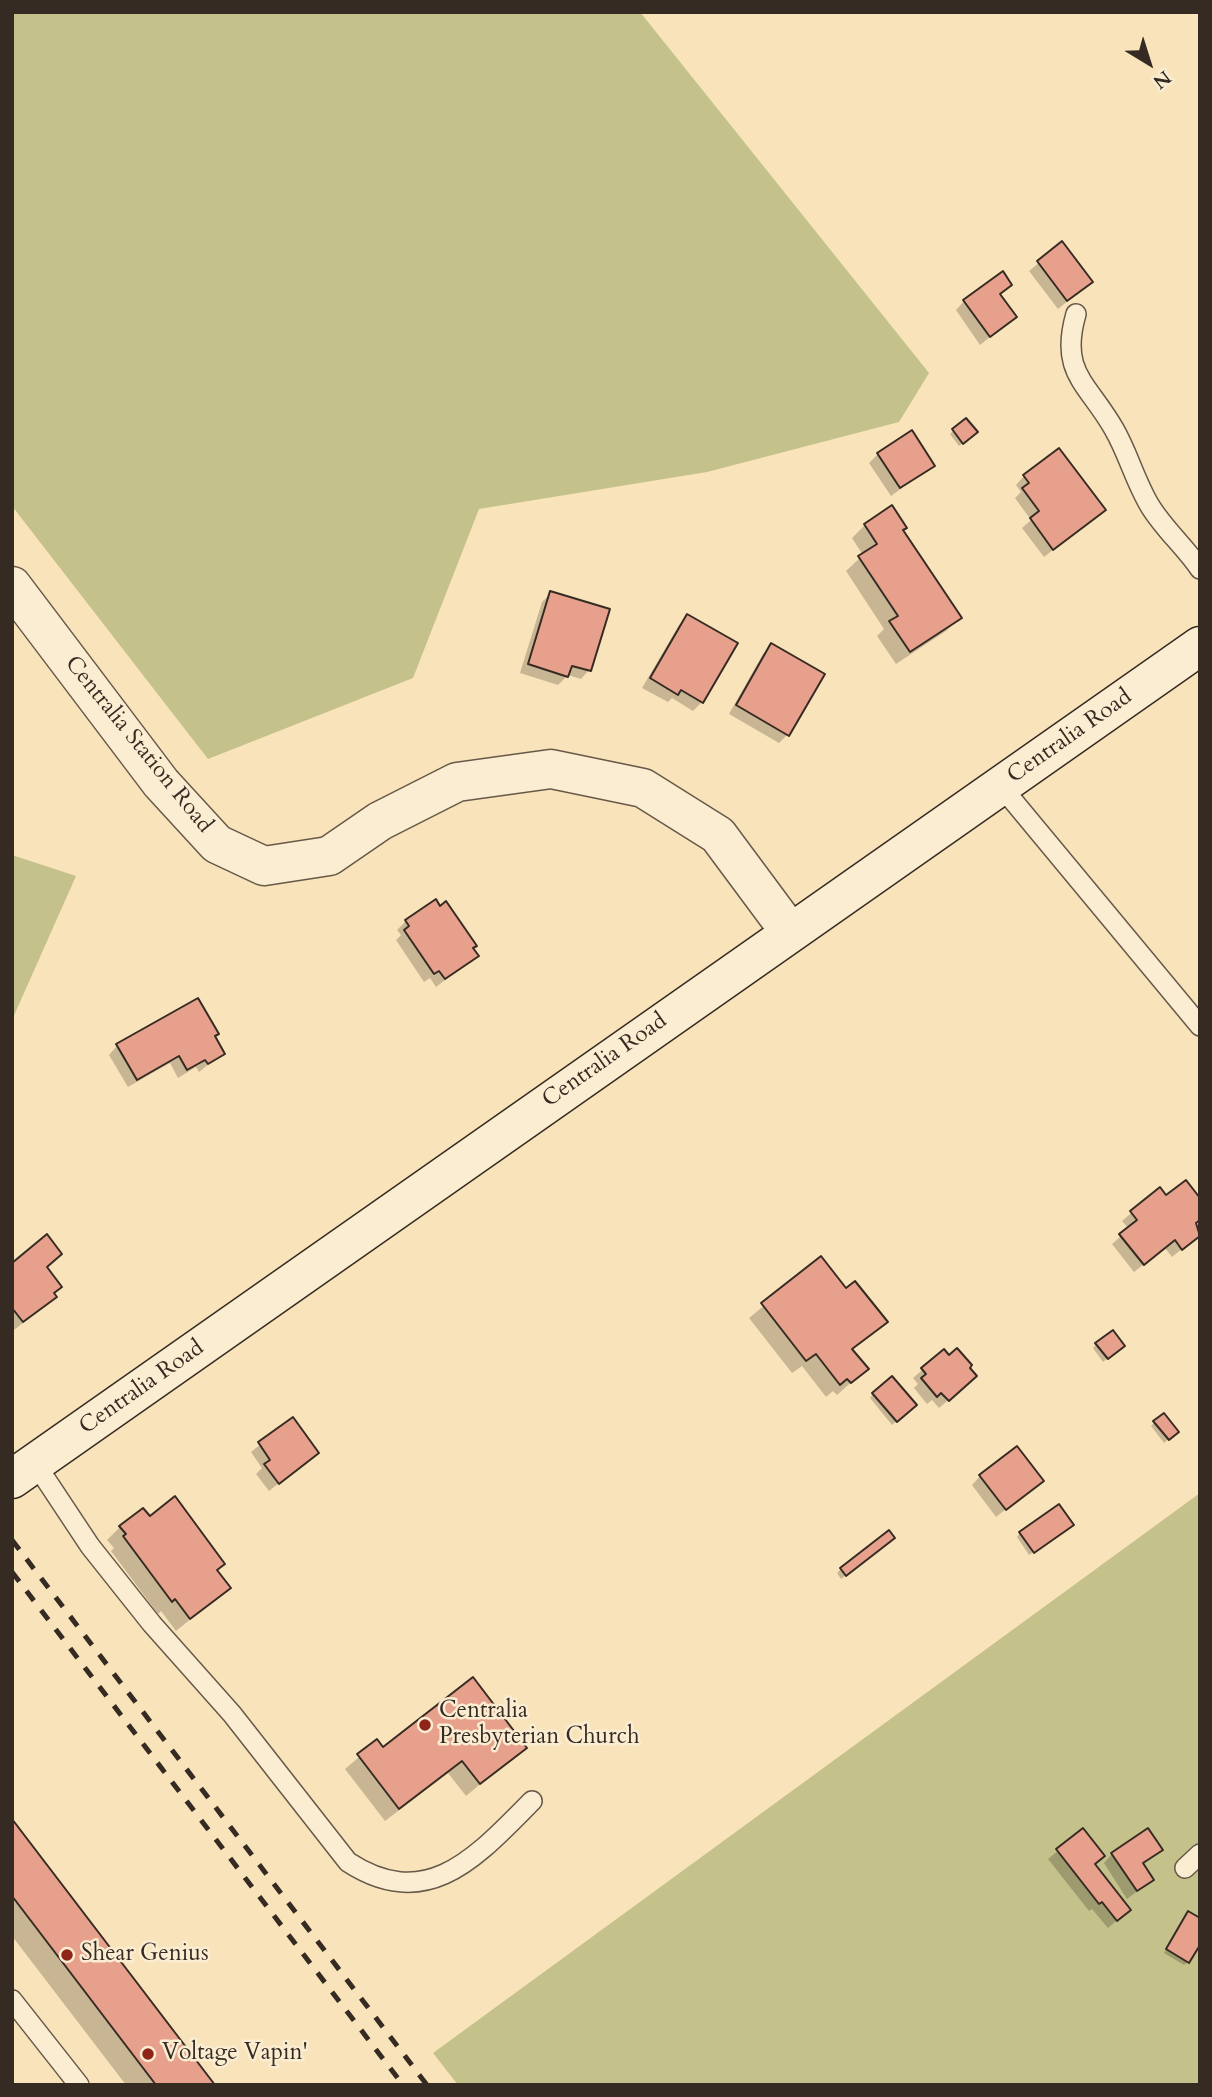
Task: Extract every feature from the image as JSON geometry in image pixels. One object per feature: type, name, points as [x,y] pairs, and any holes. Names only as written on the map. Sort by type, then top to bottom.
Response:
[{"type":"main road","name":"Centralia Station Road","points":[[12,586],[161,783],[218,844],[264,866],[329,856],[380,821],[457,782],[551,769],[643,788],[718,835],[790,932]]},
{"type":"main road","name":"Centralia Road","points":[[23,1471],[1200,646]]},
{"type":"lane","points":[[1076,314],[1070,337],[1070,356],[1077,378],[1114,428],[1151,508],[1200,569]]},
{"type":"lane","points":[[1000,785],[1200,1026]]},
{"type":"lane","points":[[23,1471],[232,1714],[348,1862],[371,1876],[391,1883],[418,1883],[444,1876],[491,1842],[532,1801]]},
{"type":"lane","points":[[1185,1868],[1200,1854]]},
{"type":"lane","points":[[12,2000],[79,2085]]},
{"type":"shaded area","points":[[12,12],[640,12],[929,373],[899,422],[707,472],[479,509],[413,678],[208,759],[12,506]]},
{"type":"shaded area","points":[[12,855],[76,876],[12,1020]]},
{"type":"shaded area","points":[[1200,1493],[1200,2085],[458,2085],[433,2053]]},
{"type":"building","points":[[1062,241],[1093,282],[1067,301],[1037,261]]},
{"type":"building","points":[[1003,271],[1012,285],[1000,294],[1017,317],[990,337],[963,300]]},
{"type":"building","points":[[966,418],[978,432],[963,444],[952,429]]},
{"type":"building","points":[[912,430],[935,466],[900,488],[877,453]]},
{"type":"building","points":[[1059,448],[1106,510],[1053,550],[1030,518],[1039,511],[1022,488],[1029,483],[1023,475]]},
{"type":"building","points":[[892,505],[907,528],[903,530],[962,618],[910,652],[889,621],[898,616],[858,556],[877,544],[864,524]]},
{"type":"building","points":[[550,591],[610,609],[591,671],[572,666],[568,677],[528,664]]},
{"type":"building","points":[[687,614],[738,643],[703,703],[681,690],[678,695],[650,678]]},
{"type":"building","points":[[771,643],[825,674],[789,736],[736,705]]},
{"type":"building","points":[[436,899],[440,906],[446,901],[477,946],[473,948],[479,956],[445,979],[439,971],[434,974],[404,930],[409,926],[405,920]]},
{"type":"building","points":[[198,998],[219,1034],[215,1036],[225,1054],[208,1064],[205,1060],[187,1070],[179,1056],[137,1080],[116,1044]]},
{"type":"building","points":[[1186,1180],[1200,1198],[1200,1220],[1196,1223],[1200,1236],[1182,1250],[1175,1240],[1144,1265],[1119,1234],[1137,1220],[1130,1211],[1160,1187],[1166,1195]]},
{"type":"building","points":[[47,1234],[62,1254],[47,1267],[62,1287],[54,1293],[57,1297],[23,1322],[12,1308],[12,1263]]},
{"type":"building","points":[[821,1256],[846,1288],[855,1281],[888,1322],[852,1349],[869,1369],[851,1383],[847,1379],[840,1385],[816,1354],[806,1361],[761,1303]]},
{"type":"building","points":[[1113,1330],[1125,1346],[1108,1359],[1095,1343]]},
{"type":"building","points":[[957,1348],[972,1365],[970,1368],[977,1376],[949,1401],[941,1393],[937,1397],[921,1378],[926,1374],[921,1368],[944,1349],[949,1355]]},
{"type":"building","points":[[892,1376],[917,1405],[897,1422],[872,1393]]},
{"type":"building","points":[[1164,1413],[1179,1432],[1169,1440],[1153,1421]]},
{"type":"building","points":[[293,1417],[319,1453],[279,1484],[264,1464],[270,1460],[258,1442]]},
{"type":"building","points":[[1017,1446],[1044,1481],[1006,1510],[979,1475]]},
{"type":"building","points":[[175,1496],[225,1564],[217,1570],[231,1588],[190,1619],[175,1599],[172,1602],[123,1536],[126,1534],[119,1526],[143,1508],[150,1516]]},
{"type":"building","points":[[1059,1504],[1074,1525],[1034,1553],[1019,1532]]},
{"type":"building","points":[[889,1530],[895,1538],[846,1576],[840,1568]]},
{"type":"building","points":[[473,1677],[527,1748],[480,1784],[462,1761],[399,1809],[357,1754],[377,1739],[383,1747]]},
{"type":"building","points":[[12,1819],[215,2085],[156,2085],[12,1896]]},
{"type":"building","points":[[1083,1828],[1105,1856],[1095,1864],[1131,1910],[1117,1921],[1102,1902],[1099,1904],[1056,1849]]},
{"type":"building","points":[[1148,1828],[1163,1850],[1143,1863],[1154,1880],[1137,1891],[1111,1853]]},
{"type":"building","points":[[1188,1911],[1200,1918],[1200,1945],[1189,1963],[1166,1949]]},
{"type":"railway","points":[[12,1540],[427,2085]]},
{"type":"railway","points":[[12,1572],[403,2085]]},
{"type":"place","name":"Centralia Presbyterian Church","points":[[425,1725]]},
{"type":"place","name":"Shear Genius","points":[[67,1955]]},
{"type":"place","name":"Voltage Vapin'","points":[[148,2054]]}]
